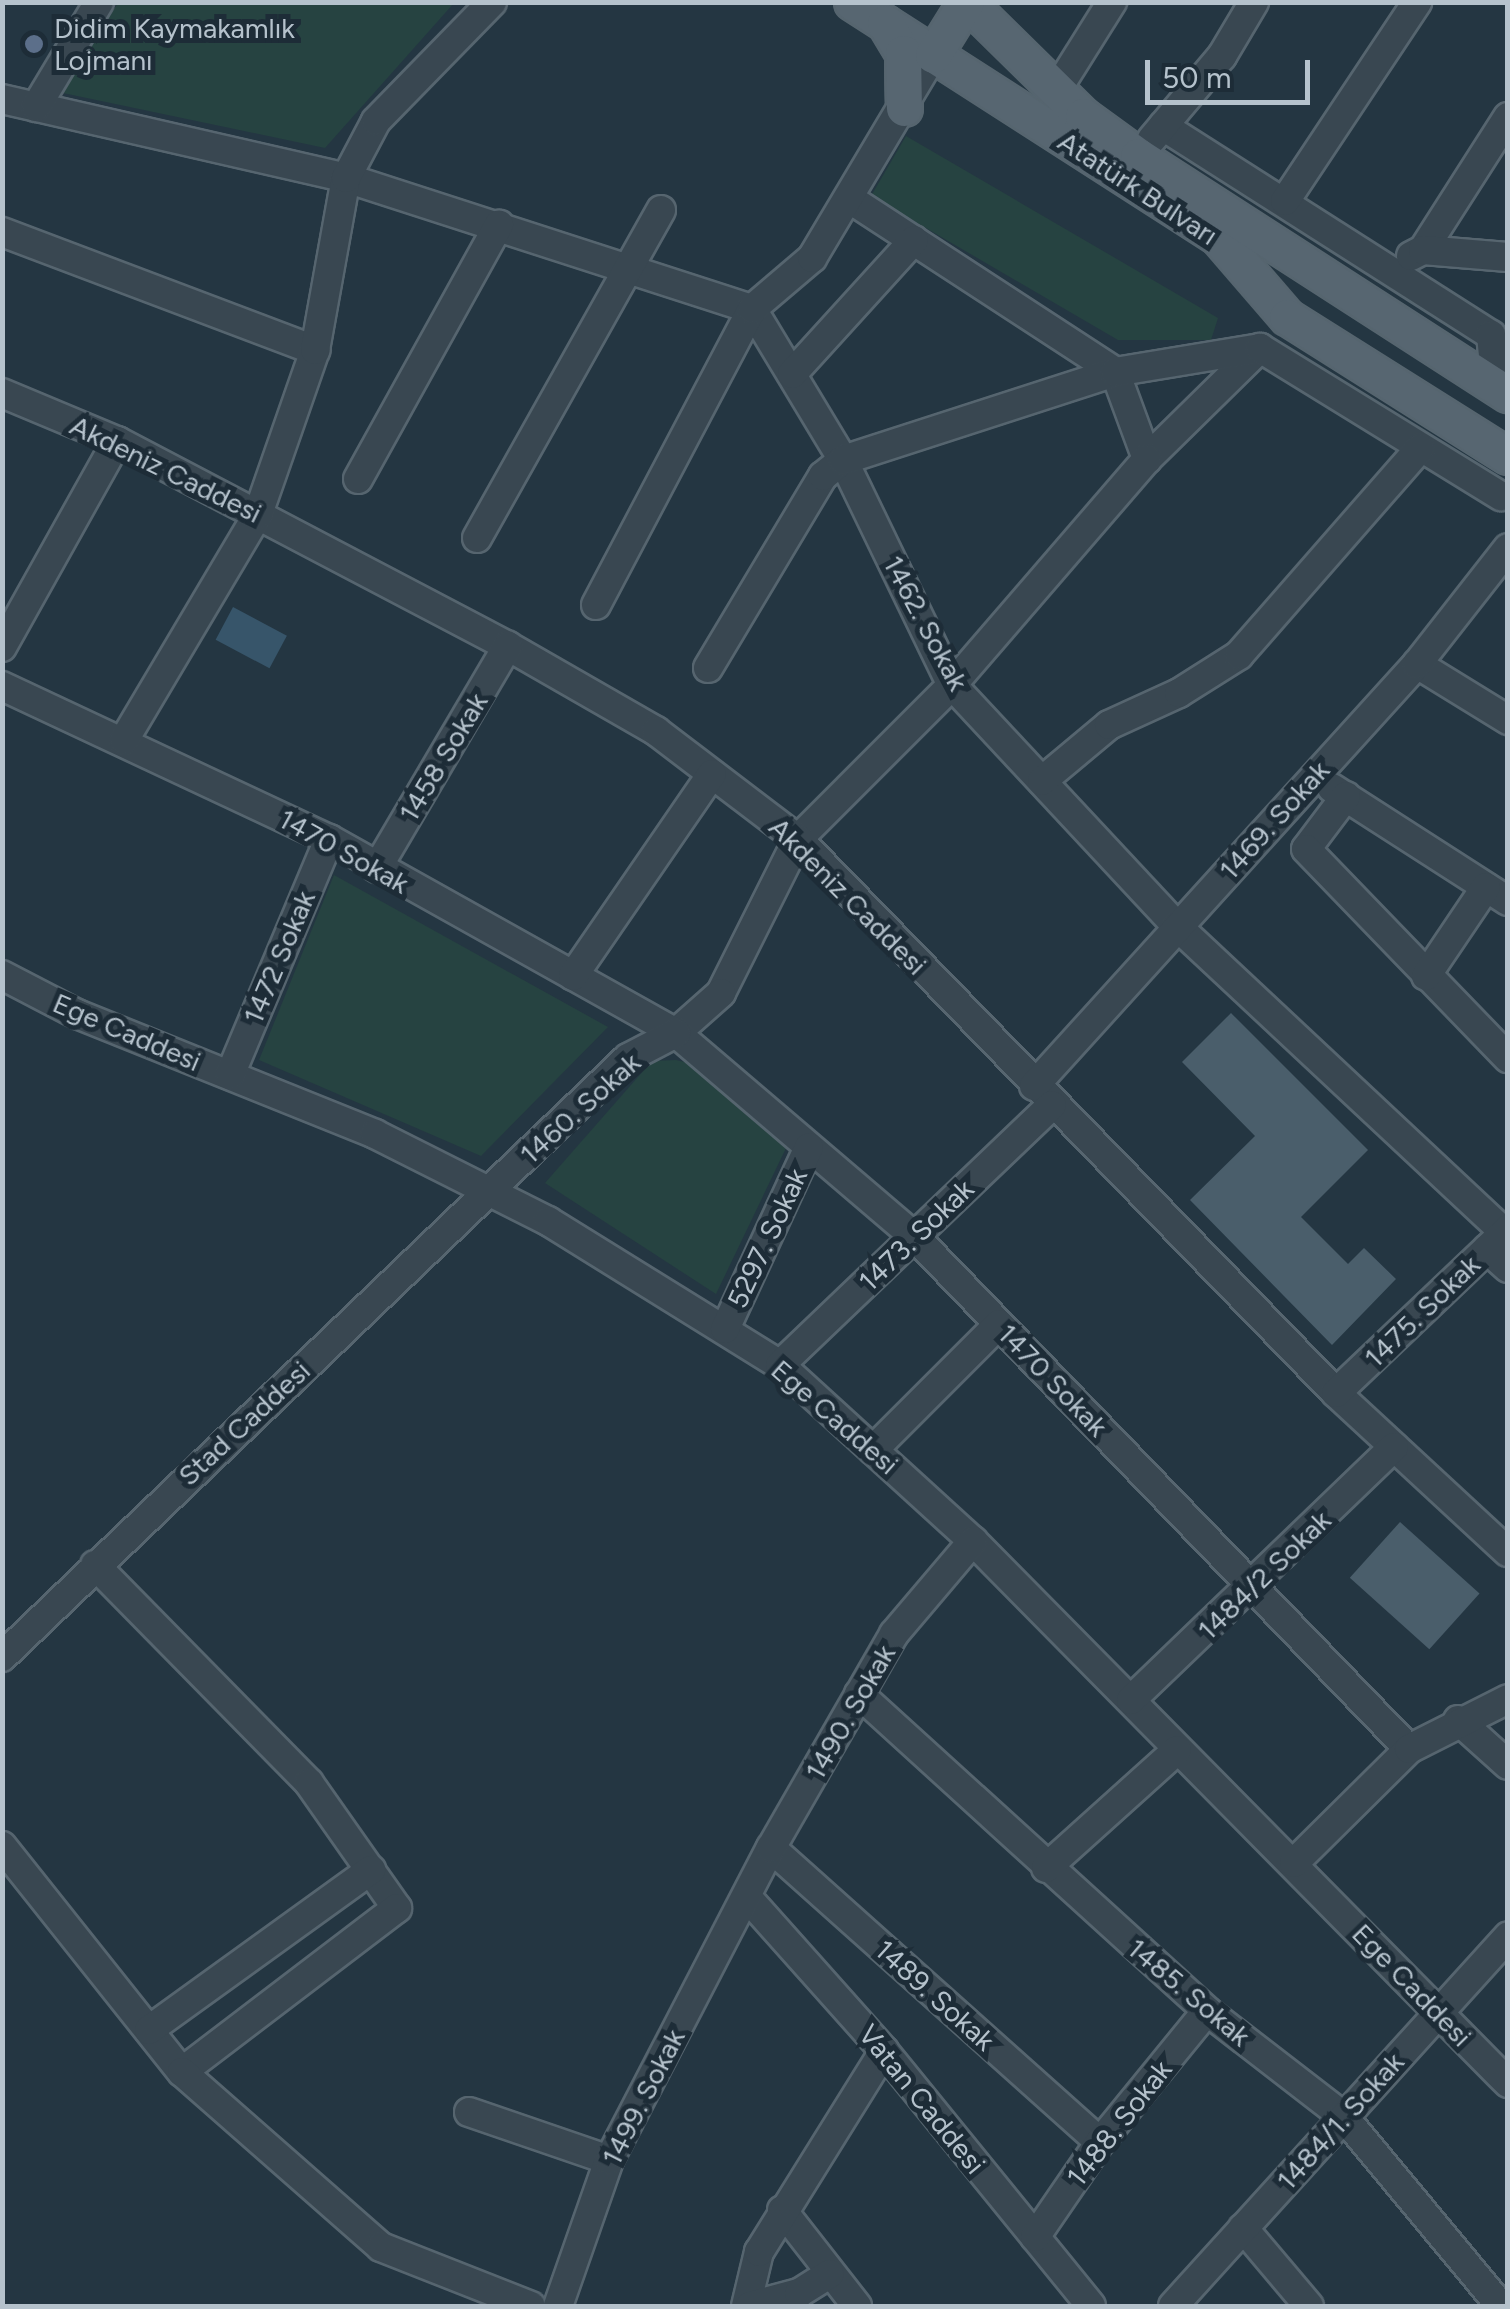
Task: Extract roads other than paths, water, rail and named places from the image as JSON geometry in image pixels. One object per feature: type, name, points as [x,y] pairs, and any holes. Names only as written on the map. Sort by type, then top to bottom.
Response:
[{"type":"main road","name":"Atatürk Bulvarı","points":[[852,2],[1217,236],[1287,316],[1508,456]]},
{"type":"main road","name":"Atatürk Bulvarı","points":[[966,2],[1138,156],[1502,390]]},
{"type":"main road","points":[[933,55],[966,2]]},
{"type":"main road","points":[[884,22],[902,54],[904,108]]},
{"type":"street","points":[[99,2],[13,106],[346,178],[628,264],[752,309]]},
{"type":"street","points":[[124,740],[258,514],[315,350],[346,178],[376,121],[492,2]]},
{"type":"street","points":[[1058,88],[1112,2]]},
{"type":"street","points":[[1138,156],[1222,56],[1254,2]]},
{"type":"street","points":[[1284,201],[1417,2]]},
{"type":"street","points":[[596,605],[752,309],[812,258],[933,55]]},
{"type":"street","points":[[1392,266],[1423,250],[1508,117]]},
{"type":"street","points":[[1163,126],[1392,266],[1499,340],[1502,390]]},
{"type":"street","points":[[850,198],[1115,372],[1147,459]]},
{"type":"street","points":[[477,538],[661,210]]},
{"type":"street","points":[[358,479],[500,225]]},
{"type":"street","points":[[2,232],[315,350]]},
{"type":"street","points":[[792,374],[914,240]]},
{"type":"street","points":[[1423,250],[1508,257]]},
{"type":"street","name":"1462. Sokak","points":[[752,309],[843,460],[952,685],[1177,926],[1502,1245]]},
{"type":"street","points":[[676,1033],[721,993],[798,839],[952,685],[1147,459],[1260,348]]},
{"type":"street","points":[[708,668],[824,476],[843,460],[1115,372],[1260,348],[1501,496]]},
{"type":"street","name":"Akdeniz Caddesi","points":[[2,393],[117,441],[508,646],[656,731],[798,839],[1336,1394],[1508,1552]]},
{"type":"street","points":[[2,646],[117,441]]},
{"type":"street","points":[[1042,781],[1109,724],[1179,693],[1239,656],[1420,448]]},
{"type":"street","name":"1469. Sokak","points":[[1043,1096],[1177,926],[1416,664],[1508,548]]},
{"type":"street","name":"1458 Sokak","points":[[377,868],[508,646]]},
{"type":"street","points":[[1416,664],[1508,720]]},
{"type":"street","name":"1470 Sokak","points":[[2,686],[329,839],[676,1033],[915,1237],[1409,1749]]},
{"type":"street","points":[[573,976],[712,774]]},
{"type":"street","points":[[1314,776],[1496,894],[1426,976]]},
{"type":"street","points":[[1346,796],[1306,850],[1508,1058]]},
{"type":"street","name":"1472 Sokak","points":[[230,1075],[329,839]]},
{"type":"street","name":"Ege Caddesi","points":[[2,976],[376,1134],[489,1191],[780,1365],[973,1540],[1508,2082]]},
{"type":"street","name":"1460. Sokak","points":[[489,1191],[628,1058],[676,1033]]},
{"type":"street","name":"1473. Sokak","points":[[780,1365],[915,1237],[1043,1096]]},
{"type":"street","name":"5297. Sokak","points":[[725,1330],[809,1147]]},
{"type":"street","name":"Stad Caddesi","points":[[2,1657],[94,1564],[489,1191]]},
{"type":"street","name":"1475. Sokak","points":[[1336,1394],[1502,1245]]},
{"type":"street","points":[[873,1450],[999,1324]]},
{"type":"street","name":"1484/2 Sokak","points":[[1131,1700],[1254,1587],[1394,1448]]},
{"type":"street","name":"1490. Sokak","points":[[747,1897],[894,1634],[973,1540]]},
{"type":"street","points":[[94,1564],[309,1783],[397,1908],[182,2072]]},
{"type":"street","name":"1485. Sokak","points":[[858,1694],[1207,2011],[1343,2116],[1501,2306]]},
{"type":"street","points":[[1294,1863],[1409,1749],[1458,1720],[1508,1699]]},
{"type":"street","points":[[1458,1720],[1508,1765]]},
{"type":"street","points":[[1046,1868],[1177,1750]]},
{"type":"street","points":[[2,1846],[182,2072],[381,2247],[531,2306]]},
{"type":"street","name":"1489. Sokak","points":[[771,1848],[1100,2142]]},
{"type":"street","points":[[148,2030],[371,1870]]},
{"type":"street","name":"Vatan Caddesi","points":[[747,1897],[884,2051],[1091,2306]]},
{"type":"street","name":"1499. Sokak","points":[[558,2306],[608,2160],[747,1897]]},
{"type":"street","name":"1484/1. Sokak","points":[[1173,2306],[1508,1936]]},
{"type":"street","name":"1488. Sokak","points":[[1035,2237],[1100,2142],[1207,2011]]},
{"type":"street","points":[[830,2274],[804,2300],[748,2306],[759,2252],[884,2051]]},
{"type":"street","points":[[469,2112],[608,2160]]},
{"type":"street","points":[[782,2210],[857,2306]]},
{"type":"street","points":[[1243,2228],[1309,2306]]},
{"type":"water","points":[[233,607],[287,636],[269,668],[216,640]]},
{"type":"place","name":"Didim Kaymakamlık Lojmanı","points":[[34,44]]}]
